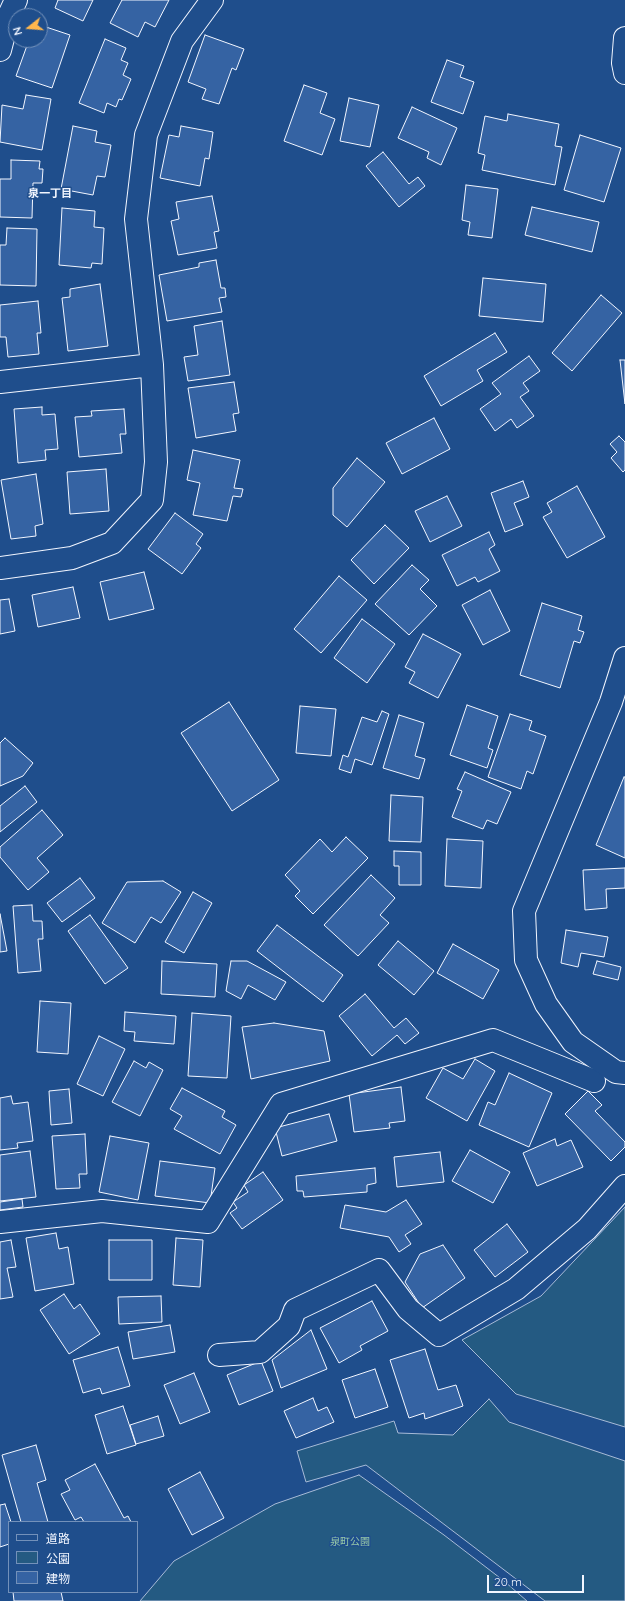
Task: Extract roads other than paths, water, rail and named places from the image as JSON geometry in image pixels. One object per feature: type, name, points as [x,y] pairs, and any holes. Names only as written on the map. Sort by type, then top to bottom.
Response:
[{"type":"street","points":[[0,50],[10,14],[16,0]]},
{"type":"street","points":[[0,568],[72,558],[112,543],[152,500],[156,462],[152,365],[136,219],[146,135],[182,41],[212,0]]},
{"type":"street","points":[[625,38],[623,63],[625,74]]},
{"type":"street","points":[[0,382],[152,365]]},
{"type":"street","points":[[625,658],[611,702],[524,911],[526,960],[546,1004],[572,1042],[616,1072],[625,1073]]},
{"type":"street","points":[[0,1222],[102,1211],[208,1222],[281,1104],[494,1040],[594,1081]]},
{"type":"street","points":[[219,1355],[260,1352],[289,1326],[295,1310],[379,1270],[408,1309],[439,1335],[516,1289],[587,1229],[625,1186]]},
{"type":"district","name":"泉一丁目","points":[[50,194]]},
{"type":"park label","name":"泉町公園","points":[[350,1542]]}]
